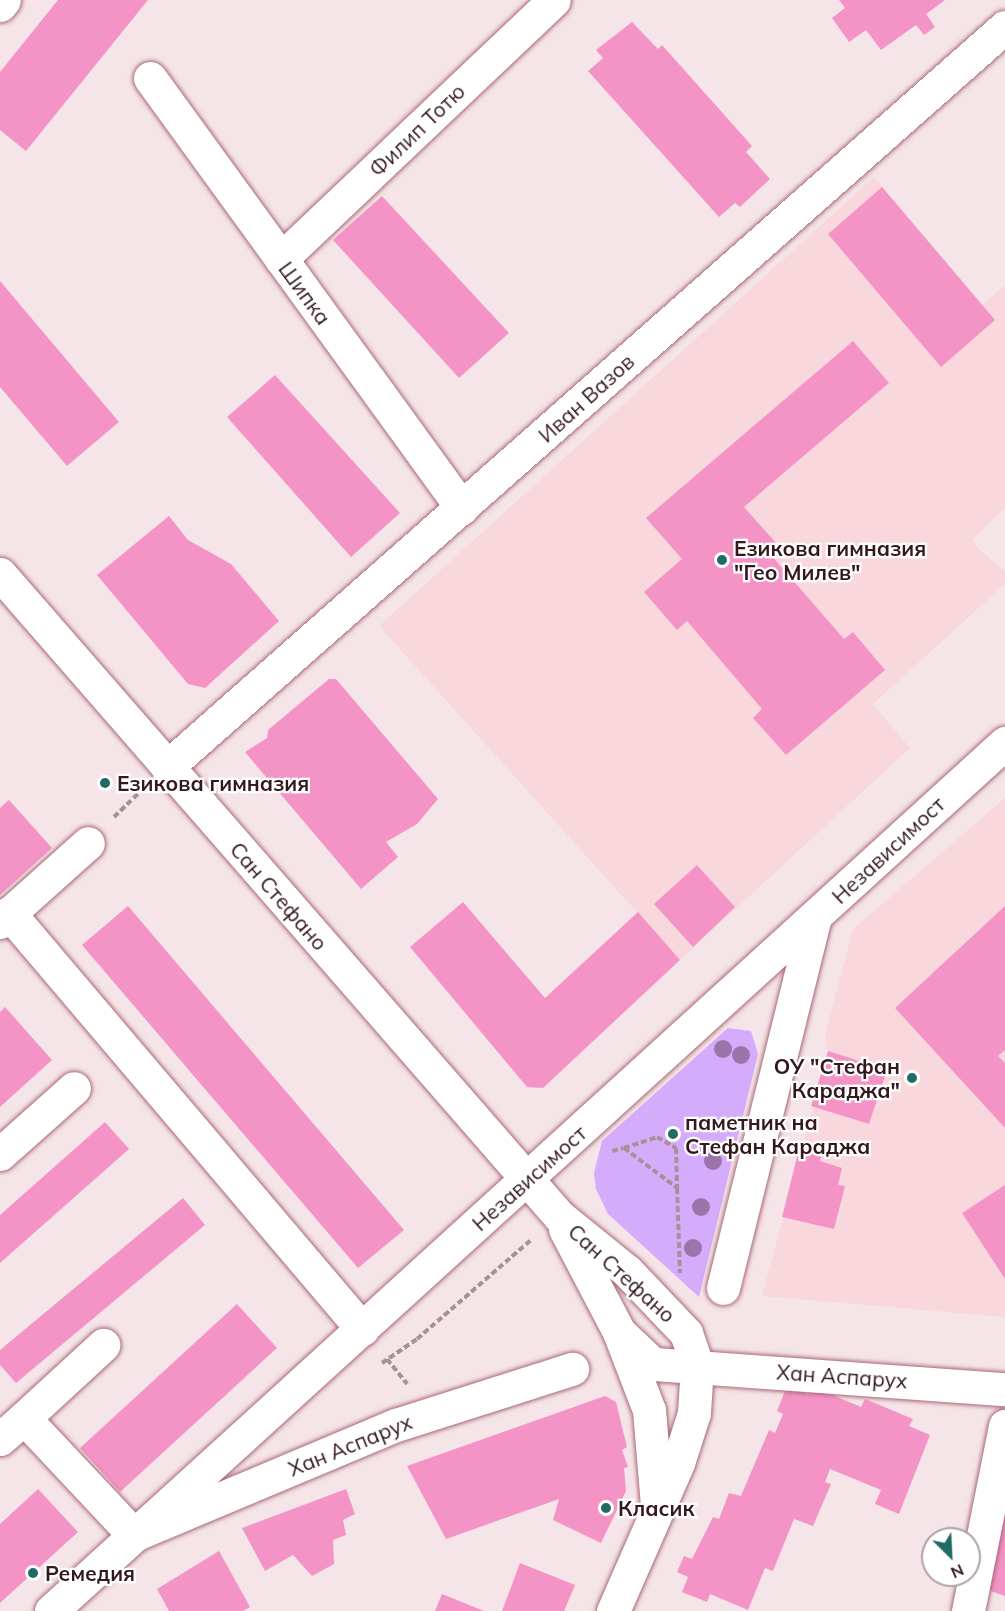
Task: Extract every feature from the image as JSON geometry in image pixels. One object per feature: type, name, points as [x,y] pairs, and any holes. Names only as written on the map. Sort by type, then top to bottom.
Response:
[{"type":"street","points":[[0,5],[4,0]]},
{"type":"street","name":"Филип Тотю","points":[[281,259],[554,0]]},
{"type":"street","name":"Иван Вазов","points":[[167,767],[1005,27]]},
{"type":"street","name":"Шипка","points":[[150,78],[462,508]]},
{"type":"street","name":"Сан Стефано","points":[[0,574],[559,1216],[627,1271],[671,1315],[686,1333],[697,1365]]},
{"type":"street","name":"Независимост","points":[[51,1611],[1005,743]]},
{"type":"street","points":[[88,843],[5,918],[362,1329]]},
{"type":"street","points":[[723,1288],[815,917]]},
{"type":"street","points":[[0,1154],[74,1088]]},
{"type":"street","name":"Сан Стефано","points":[[559,1216],[619,1332]]},
{"type":"street","points":[[619,1332],[649,1410],[657,1507]]},
{"type":"street","name":"Хан Аспарух","points":[[619,1332],[653,1364],[697,1365],[1005,1389]]},
{"type":"street","points":[[0,1439],[103,1345]]},
{"type":"street","points":[[613,1611],[678,1463],[694,1413],[697,1365]]},
{"type":"street","name":"Хан Аспарух","points":[[134,1535],[396,1425],[572,1369]]},
{"type":"street","points":[[24,1418],[134,1535]]},
{"type":"street","points":[[968,1611],[1005,1426]]},
{"type":"path","points":[[88,843],[167,767]]},
{"type":"path","points":[[566,1144],[597,1155],[657,1137],[676,1148],[681,1281],[671,1315]]},
{"type":"path","points":[[624,1148],[677,1188]]},
{"type":"path","points":[[387,1359],[417,1339],[559,1216]]},
{"type":"shaded area","name":"Езикова гимназия \"Гео Милев\"","points":[[874,177],[982,305],[1005,285],[1005,507],[973,539],[978,548],[1005,572],[1005,584],[873,704],[910,748],[680,960],[379,626]]},
{"type":"shaded area","name":"ОУ \"Стефан Караджа\"","points":[[1005,798],[1005,1317],[762,1296],[828,1051],[825,1035],[853,929]]},
{"type":"shaded area","points":[[728,1028],[751,1031],[758,1054],[699,1297],[608,1214],[596,1189],[594,1173],[602,1141]]},
{"type":"building","points":[[58,0],[148,0],[26,151],[0,130],[0,72]]},
{"type":"building","points":[[839,0],[945,0],[926,14],[935,27],[924,35],[916,25],[881,50],[866,30],[849,42],[832,18],[845,8]]},
{"type":"building","points":[[632,22],[658,49],[662,45],[752,146],[746,152],[770,179],[740,207],[735,203],[719,217],[588,71],[603,58],[596,50]]},
{"type":"building","points":[[882,187],[995,320],[941,367],[828,234]]},
{"type":"building","points":[[382,196],[509,333],[459,378],[333,240]]},
{"type":"building","points":[[0,281],[119,422],[67,466],[0,387]]},
{"type":"building","points":[[853,341],[889,383],[744,507],[776,543],[771,555],[844,639],[853,632],[885,670],[786,755],[753,718],[762,709],[687,621],[677,630],[644,592],[682,559],[646,518]]},
{"type":"building","points":[[275,375],[400,513],[351,557],[227,417]]},
{"type":"building","points":[[169,516],[188,540],[231,564],[279,621],[205,688],[188,684],[97,575]]},
{"type":"building","points":[[329,679],[336,679],[438,799],[417,824],[386,842],[398,857],[361,889],[245,752],[267,738],[268,730]]},
{"type":"building","points":[[9,800],[52,848],[0,895],[0,808]]},
{"type":"building","points":[[697,865],[735,907],[693,947],[654,904]]},
{"type":"building","points":[[463,902],[545,998],[638,912],[680,960],[543,1088],[527,1087],[410,947]]},
{"type":"building","points":[[128,906],[404,1230],[358,1268],[82,945]]},
{"type":"building","points":[[1005,906],[1005,1050],[998,1056],[1005,1063],[1005,1128],[895,1008]]},
{"type":"building","points":[[5,1007],[52,1060],[0,1107],[0,1012]]},
{"type":"building","points":[[828,1051],[887,1070],[869,1124],[811,1106]]},
{"type":"building","points":[[105,1122],[129,1149],[0,1263],[0,1215]]},
{"type":"building","points":[[799,1149],[822,1154],[820,1161],[842,1168],[838,1185],[845,1186],[834,1229],[782,1217]]},
{"type":"building","points":[[1005,1185],[1005,1279],[962,1213]]},
{"type":"building","points":[[183,1198],[205,1225],[16,1383],[0,1365],[0,1350]]},
{"type":"building","points":[[237,1304],[277,1348],[120,1492],[80,1448]]},
{"type":"building","points":[[787,1386],[808,1394],[811,1386],[861,1407],[865,1399],[913,1419],[909,1426],[930,1435],[899,1514],[875,1504],[881,1490],[830,1469],[825,1482],[831,1484],[813,1526],[794,1519],[773,1571],[765,1568],[748,1610],[710,1594],[707,1602],[682,1592],[688,1577],[677,1572],[684,1556],[692,1559],[713,1517],[719,1519],[729,1493],[741,1496],[769,1430],[775,1433],[783,1414],[777,1411]]},
{"type":"building","points":[[605,1396],[616,1402],[627,1447],[622,1450],[628,1467],[624,1468],[626,1491],[601,1543],[553,1520],[559,1499],[446,1539],[407,1466]]},
{"type":"building","points":[[38,1489],[78,1532],[0,1603],[0,1524]]},
{"type":"building","points":[[346,1489],[355,1514],[343,1520],[346,1535],[333,1540],[334,1564],[312,1576],[293,1555],[265,1571],[242,1528]]},
{"type":"building","points":[[1005,1508],[1005,1596],[988,1590]]},
{"type":"building","points":[[219,1551],[250,1607],[243,1611],[169,1611],[157,1589]]},
{"type":"building","points":[[520,1563],[575,1585],[564,1611],[502,1611]]},
{"type":"building","points":[[442,1594],[484,1611],[435,1611]]},
{"type":"place","name":"Езикова гимназия \"Гео Милев\"","points":[[722,560]]},
{"type":"place","name":"Езикова гимназия","points":[[105,783]]},
{"type":"place","name":"ОУ \"Стефан Караджа\"","points":[[912,1078]]},
{"type":"place","name":"паметник на Стефан Караджа","points":[[673,1134]]},
{"type":"place","name":"Класик","points":[[606,1508]]},
{"type":"place","name":"Ремедия","points":[[33,1573]]}]
